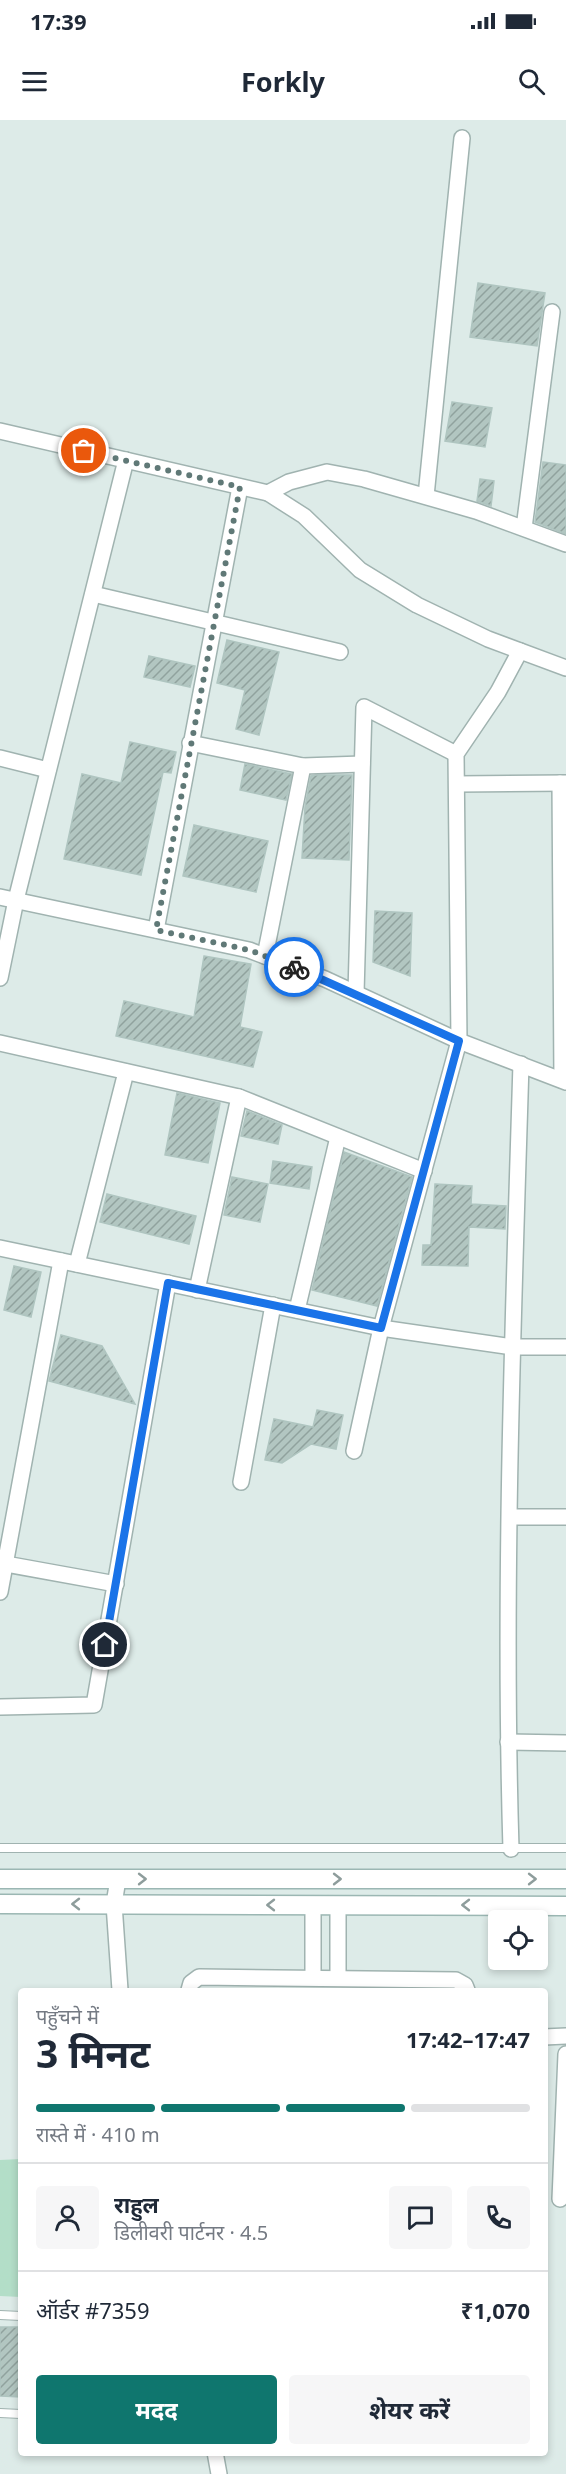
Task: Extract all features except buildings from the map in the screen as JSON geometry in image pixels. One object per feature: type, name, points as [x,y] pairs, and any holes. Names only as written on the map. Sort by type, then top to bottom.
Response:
[{"type":"street","points":[[426,496],[462,138]]},
{"type":"street","points":[[524,528],[552,312]]},
{"type":"street","points":[[0,431],[268,493],[304,516],[360,570],[417,605],[488,639],[566,669]]},
{"type":"street","points":[[0,978],[16,900],[126,460]]},
{"type":"street","points":[[268,493],[289,482],[327,472],[364,479],[426,496],[566,544]]},
{"type":"street","points":[[156,930],[240,487]]},
{"type":"street","points":[[93,594],[340,652]]},
{"type":"street","points":[[354,1451],[381,1328],[459,1041],[456,754],[498,692],[520,651]]},
{"type":"street","points":[[356,993],[364,707],[456,754]]},
{"type":"street","points":[[190,744],[303,766],[362,764]]},
{"type":"street","points":[[0,758],[48,770]]},
{"type":"street","points":[[265,956],[303,766]]},
{"type":"street","points":[[0,897],[249,950],[356,993],[459,1041],[564,1081],[563,783],[458,784]]},
{"type":"street","points":[[0,1043],[238,1097],[424,1171]]},
{"type":"street","points":[[511,1849],[508,1742],[510,1517],[521,1064]]},
{"type":"street","points":[[77,1264],[126,1072]]},
{"type":"street","points":[[197,1290],[238,1097]]},
{"type":"street","points":[[297,1310],[338,1137]]},
{"type":"street","points":[[0,1248],[381,1328],[513,1347],[566,1347]]},
{"type":"street","points":[[0,1592],[3,1564],[61,1261]]},
{"type":"street","points":[[0,1707],[94,1705],[168,1283]]},
{"type":"street","points":[[241,1482],[273,1305]]},
{"type":"street","points":[[510,1517],[566,1517]]},
{"type":"street","points":[[3,1564],[116,1584]]},
{"type":"street","points":[[508,1742],[566,1743]]},
{"type":"street","points":[[0,1879],[566,1879]]},
{"type":"street","points":[[118,1879],[114,1904],[120,1988]]},
{"type":"street","points":[[0,1904],[566,1906]]},
{"type":"street","points":[[313,1905],[313,1977]]},
{"type":"street","points":[[338,1905],[338,1977]]},
{"type":"street","points":[[190,1988],[191,1983],[199,1977],[280,1984],[313,1977],[338,1977],[456,1980],[466,1988]]},
{"type":"street","points":[[548,2037],[566,2036]]},
{"type":"street","points":[[560,2199],[566,2054]]},
{"type":"street","points":[[216,2456],[219,2474]]},
{"type":"lane","points":[[0,1848],[566,1848]]},
{"type":"lane","points":[[0,2315],[18,2316]]},
{"type":"lane","points":[[0,2413],[18,2414]]},
{"type":"green space","points":[[18,2159],[18,2297],[0,2296],[0,2160]]},
{"type":"way so far","points":[[84,451],[240,487],[156,930],[249,950],[294,967]]},
{"type":"route","points":[[105,1645],[168,1283],[381,1328],[459,1041],[400,1012],[294,967]]}]
